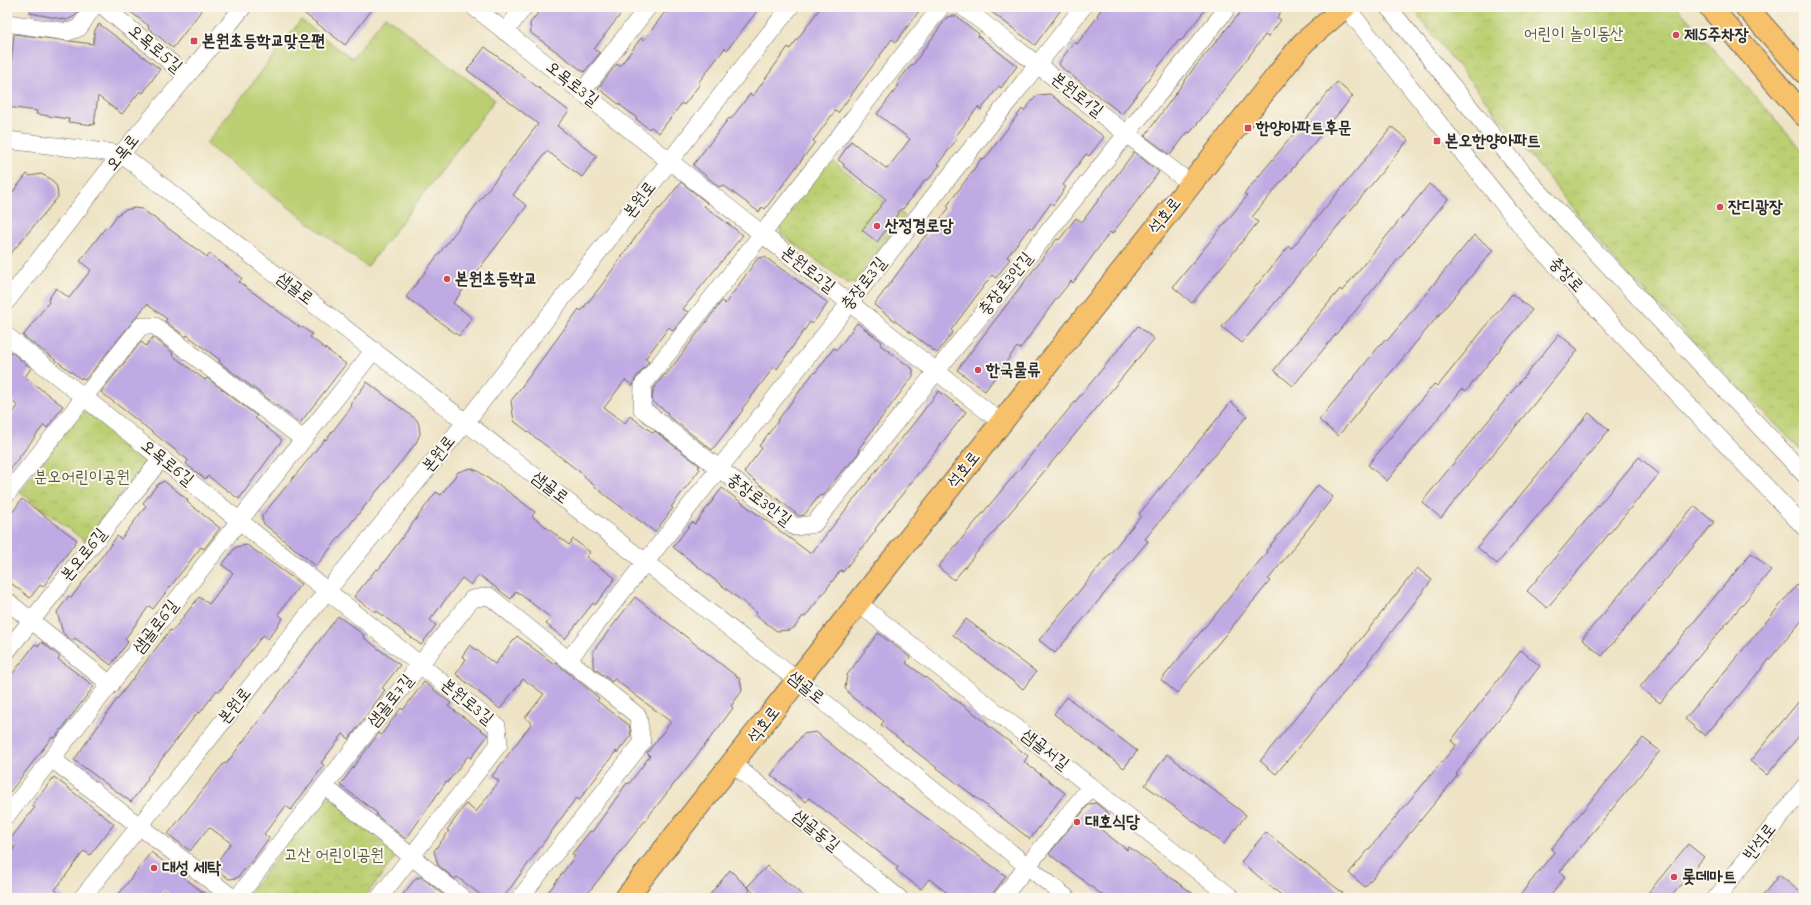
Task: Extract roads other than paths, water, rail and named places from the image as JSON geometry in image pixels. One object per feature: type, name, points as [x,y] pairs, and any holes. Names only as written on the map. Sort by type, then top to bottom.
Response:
[{"type":"main road","name":"석호로","points":[[1303,44],[1321,7]]},
{"type":"main road","name":"석호로","points":[[626,898],[733,764],[858,603],[1303,44],[1345,7]]},
{"type":"main road","points":[[1710,7],[1804,115]]},
{"type":"main road","points":[[1746,7],[1804,72]]},
{"type":"street","points":[[7,23],[68,32],[78,28],[93,7]]},
{"type":"street","name":"오목로5길","points":[[104,7],[187,76]]},
{"type":"street","name":"오목로","points":[[7,301],[121,154],[243,7]]},
{"type":"street","name":"오목로3길","points":[[474,7],[670,161]]},
{"type":"street","points":[[505,32],[524,7]]},
{"type":"street","points":[[582,92],[648,7]]},
{"type":"street","name":"본원로","points":[[82,898],[327,591],[465,423],[790,7]]},
{"type":"street","name":"충장로3안길","points":[[941,7],[643,385],[642,409],[795,528],[814,524],[1127,134],[1225,11],[1226,7]]},
{"type":"street","name":"본원로1길","points":[[963,7],[1191,184]]},
{"type":"street","name":"충장로3길","points":[[646,562],[849,302],[1084,7]]},
{"type":"street","name":"충장로","points":[[1345,7],[1534,242],[1804,527]]},
{"type":"street","points":[[1388,7],[1533,185],[1804,474]]},
{"type":"street","points":[[7,140],[121,154]]},
{"type":"street","name":"샘골로","points":[[121,154],[798,681],[1067,898]]},
{"type":"street","name":"본원로2길","points":[[670,161],[937,370],[1002,423]]},
{"type":"street","points":[[7,494],[141,326],[155,326],[303,439]]},
{"type":"street","name":"오목로6길","points":[[7,336],[327,591]]},
{"type":"street","name":"샘골로6길","points":[[7,815],[374,350]]},
{"type":"street","name":"본오로6길","points":[[7,651],[162,458]]},
{"type":"street","points":[[569,659],[646,562]]},
{"type":"street","name":"본원로3길","points":[[327,591],[497,726],[499,744],[379,898]]},
{"type":"street","name":"샘골로7길","points":[[237,898],[472,599],[489,596],[638,716],[642,743],[520,898]]},
{"type":"street","points":[[7,601],[111,685]]},
{"type":"street","name":"샘골서길","points":[[858,603],[1232,898]]},
{"type":"street","points":[[52,759],[233,898]]},
{"type":"street","name":"샘골동길","points":[[733,764],[900,898]]},
{"type":"street","points":[[324,786],[464,898]]},
{"type":"street","points":[[1002,898],[1090,786]]},
{"type":"street","name":"반석로","points":[[1716,898],[1804,787]]},
{"type":"place","name":"제5주차장","points":[[1676,35]]},
{"type":"place","name":"본원초등학교맞은편","points":[[194,41]]},
{"type":"place","name":"한양아파트후문","points":[[1248,128]]},
{"type":"place","name":"본오한양아파트","points":[[1437,141]]},
{"type":"place","name":"잔디광장","points":[[1720,207]]},
{"type":"place","name":"산정경로당","points":[[877,226]]},
{"type":"place","name":"본원초등학교","points":[[447,279]]},
{"type":"place","name":"한국물류","points":[[978,370]]},
{"type":"place","name":"대호식당","points":[[1077,822]]},
{"type":"place","name":"대성 세탁","points":[[154,868]]},
{"type":"place","name":"롯데마트","points":[[1674,877]]},
{"type":"park label","name":"어린이 놀이동산","points":[[1574,34]]},
{"type":"park label","name":"분오어린이공원","points":[[82,477]]},
{"type":"park label","name":"고산 어린이공원","points":[[334,855]]}]
